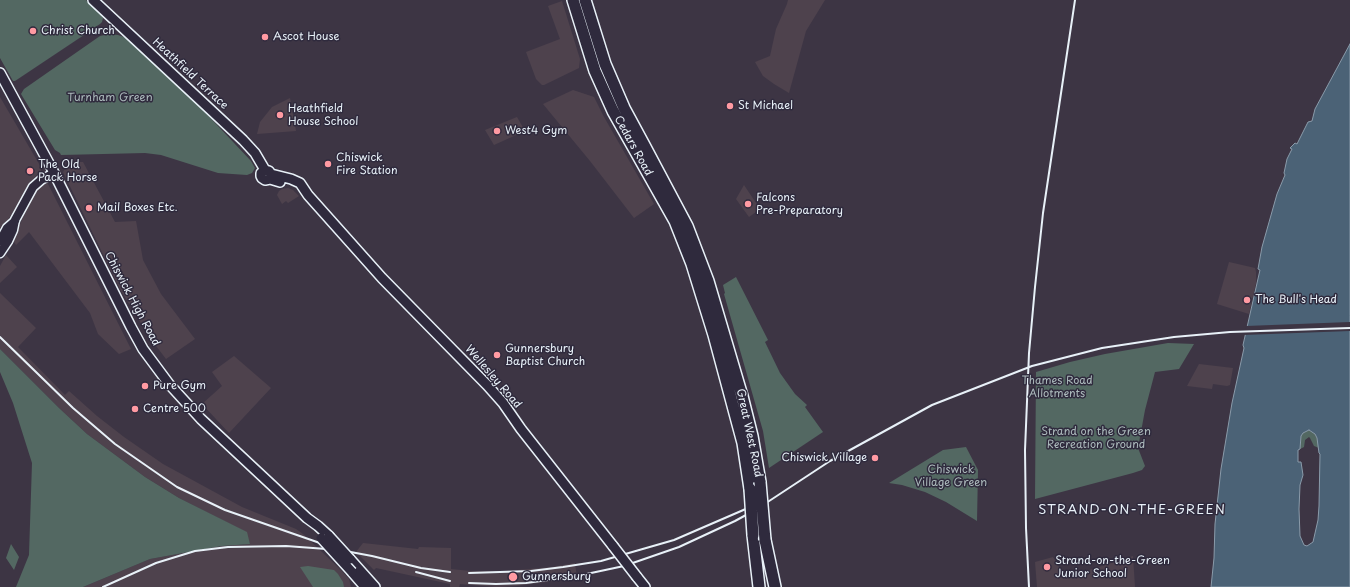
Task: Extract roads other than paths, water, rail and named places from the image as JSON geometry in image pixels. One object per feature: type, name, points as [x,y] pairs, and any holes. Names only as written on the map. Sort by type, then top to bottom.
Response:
[{"type":"highway","name":"Cedars Road","points":[[573,0],[595,71],[613,110],[675,221],[704,285]]},
{"type":"highway","name":"Cedars Road","points":[[585,0],[605,64],[624,108],[687,226],[704,285]]},
{"type":"highway","name":"Great West Road","points":[[704,285],[742,396],[752,436],[760,482],[765,540],[774,587]]},
{"type":"highway","name":"Great West Road","points":[[704,285],[743,443],[750,489],[758,587]]},
{"type":"highway","points":[[765,540],[768,587]]},
{"type":"main road","name":"Heathfield Terrace","points":[[93,0],[243,140],[255,153],[269,174]]},
{"type":"main road","points":[[0,73],[54,173],[41,180],[33,187],[15,220],[11,235],[0,253]]},
{"type":"main road","name":"Chiswick High Road","points":[[54,173],[72,208],[74,222],[77,228],[87,238],[143,349],[169,384],[201,419],[307,518],[375,587]]},
{"type":"main road","name":"Wellesley Road","points":[[269,174],[292,179],[300,183],[308,195],[382,278],[491,389],[645,587]]},
{"type":"main road","points":[[0,240],[7,228],[15,220]]},
{"type":"main road","name":"Chiswick High Road","points":[[325,537],[365,587]]},
{"type":"water","points":[[1350,44],[1350,587],[1211,587],[1215,524],[1221,469],[1232,403],[1244,348],[1243,345],[1260,270],[1258,269],[1262,247],[1277,194],[1285,175],[1284,173],[1287,159],[1292,149],[1290,148],[1295,143],[1297,144],[1308,122],[1312,121],[1315,109]],"holes":[[[1309,430],[1315,434],[1320,454],[1319,506],[1318,520],[1313,542],[1307,546],[1304,545],[1300,536],[1300,485],[1303,475],[1301,462],[1298,462],[1298,450],[1300,449],[1301,436],[1303,433]]]},
{"type":"railway","points":[[1029,587],[1026,528],[1025,450],[1029,353],[1043,213],[1075,0]]},
{"type":"railway","points":[[469,583],[526,583],[577,576],[624,566],[679,547],[757,509],[830,461],[932,405],[1032,366],[1102,348],[1174,337],[1230,332],[1350,328]]},
{"type":"railway","points":[[0,337],[73,408],[115,444],[177,487],[225,510],[340,550]]},
{"type":"railway","points":[[469,573],[531,571],[601,561],[674,540],[748,508]]},
{"type":"railway","points":[[103,587],[156,563],[195,551],[228,547],[286,546],[340,550],[421,568],[450,572]]},
{"type":"railway","points":[[416,572],[450,581]]},
{"type":"place","name":"Christ Church","points":[[33,31]]},
{"type":"place","name":"Ascot House","points":[[265,37]]},
{"type":"place","name":"St Michael","points":[[730,106]]},
{"type":"place","name":"Heathfield House School","points":[[280,115]]},
{"type":"place","name":"West4 Gym","points":[[497,131]]},
{"type":"place","name":"Chiswick Fire Station","points":[[328,164]]},
{"type":"place","name":"The Old Pack Horse","points":[[30,171]]},
{"type":"place","name":"Falcons Pre-Preparatory","points":[[748,204]]},
{"type":"place","name":"Mail Boxes Etc.","points":[[89,208]]},
{"type":"place","name":"The Bull's Head","points":[[1247,300]]},
{"type":"place","name":"Gunnersbury Baptist Church","points":[[497,355]]},
{"type":"place","name":"Pure Gym","points":[[145,386]]},
{"type":"place","name":"Centre 500","points":[[135,409]]},
{"type":"place","name":"Chiswick Village","points":[[875,458]]},
{"type":"place","name":"Strand-on-the-Green Junior School","points":[[1047,567]]},
{"type":"place","name":"Gunnersbury","points":[[513,577]]},
{"type":"district","name":"STRAND-ON-THE-GREEN","points":[[1132,510]]},
{"type":"park label","name":"Turnham Green","points":[[110,98]]},
{"type":"park label","name":"Thames Road Allotments","points":[[1057,387]]},
{"type":"park label","name":"Strand on the Green Recreation Ground","points":[[1096,438]]},
{"type":"park label","name":"Chiswick Village Green","points":[[951,476]]}]
